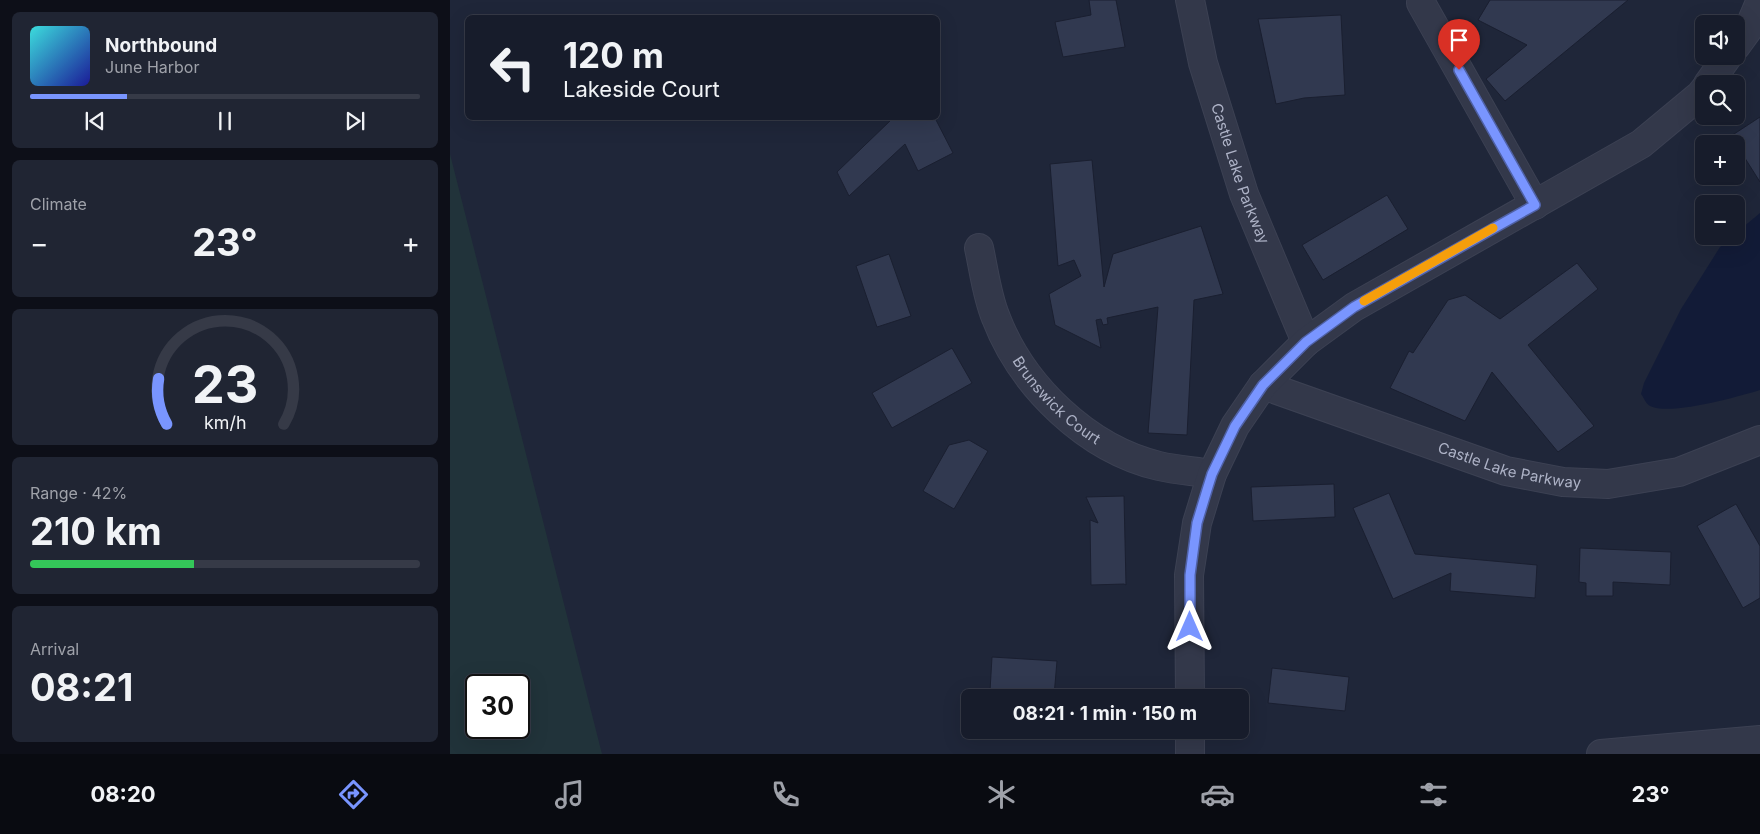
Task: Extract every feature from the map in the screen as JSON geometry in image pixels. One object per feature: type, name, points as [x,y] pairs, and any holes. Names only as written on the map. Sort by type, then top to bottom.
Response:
[{"type":"street","name":"Castle Lake Parkway","points":[[1190,0],[1203,62],[1244,194],[1306,342]]},
{"type":"street","points":[[1745,34],[1760,2]]},
{"type":"street","points":[[1421,3],[1535,205]]},
{"type":"street","points":[[1190,689],[1190,575],[1197,523],[1212,474],[1235,426],[1263,385],[1306,342],[1354,307],[1641,144],[1695,99]]},
{"type":"street","name":"Brunswick Court","points":[[979,248],[995,318],[1014,355],[1043,395],[1077,426],[1120,452],[1158,466],[1212,474]]},
{"type":"street","name":"Castle Lake Parkway","points":[[1263,385],[1506,471],[1563,482],[1608,484],[1679,472],[1760,440]]},
{"type":"street","points":[[1190,739],[1190,754]]},
{"type":"street","points":[[1601,754],[1760,740]]},
{"type":"shaded area","points":[[450,154],[602,754],[450,754]]},
{"type":"water","points":[[1760,213],[1760,390],[1720,401],[1688,407],[1672,409],[1650,406],[1641,394],[1644,383],[1681,309],[1720,247],[1722,245],[1745,245],[1745,226]]},
{"type":"building","points":[[1089,0],[1116,0],[1125,47],[1063,57],[1055,22],[1091,15]]},
{"type":"building","points":[[1490,0],[1628,0],[1505,101],[1486,79],[1527,45],[1478,20]]},
{"type":"building","points":[[1341,15],[1345,95],[1304,98],[1276,104],[1258,19]]},
{"type":"building","points":[[1760,117],[1760,182],[1745,158],[1745,135],[1733,135]]},
{"type":"building","points":[[891,120],[936,120],[953,153],[918,171],[905,144],[849,196],[837,172]]},
{"type":"building","points":[[1092,160],[1104,287],[1113,254],[1201,226],[1223,294],[1194,300],[1187,435],[1148,433],[1158,307],[1107,318],[1108,324],[1103,325],[1101,319],[1096,320],[1101,348],[1055,325],[1049,294],[1081,276],[1074,260],[1058,266],[1050,164]]},
{"type":"building","points":[[1387,195],[1408,229],[1323,280],[1302,245]]},
{"type":"building","points":[[889,254],[911,316],[877,327],[856,266]]},
{"type":"building","points":[[1577,263],[1598,289],[1528,345],[1594,426],[1558,452],[1492,372],[1465,421],[1390,388],[1409,351],[1413,353],[1448,300],[1465,295],[1500,319]]},
{"type":"building","points":[[952,348],[972,383],[892,428],[872,393]]},
{"type":"building","points":[[969,440],[988,451],[954,509],[923,491],[949,445]]},
{"type":"building","points":[[1334,484],[1335,517],[1253,521],[1251,487]]},
{"type":"building","points":[[1389,493],[1415,554],[1537,565],[1535,598],[1450,591],[1451,573],[1393,599],[1353,508]]},
{"type":"building","points":[[1124,496],[1126,585],[1091,585],[1090,520],[1098,523],[1086,497]]},
{"type":"building","points":[[1736,504],[1760,546],[1760,598],[1743,608],[1697,526]]},
{"type":"building","points":[[1580,548],[1671,552],[1670,585],[1613,582],[1613,596],[1586,596],[1586,583],[1579,582]]},
{"type":"building","points":[[992,657],[1057,661],[1055,689],[990,689]]},
{"type":"building","points":[[1272,668],[1349,677],[1345,711],[1268,703]]},
{"type":"slow traffic","points":[[1364,301],[1493,228]]},
{"type":"route","points":[[1190,627],[1190,575],[1197,523],[1212,474],[1235,426],[1263,385],[1306,342],[1354,307],[1535,205],[1459,70]]}]
